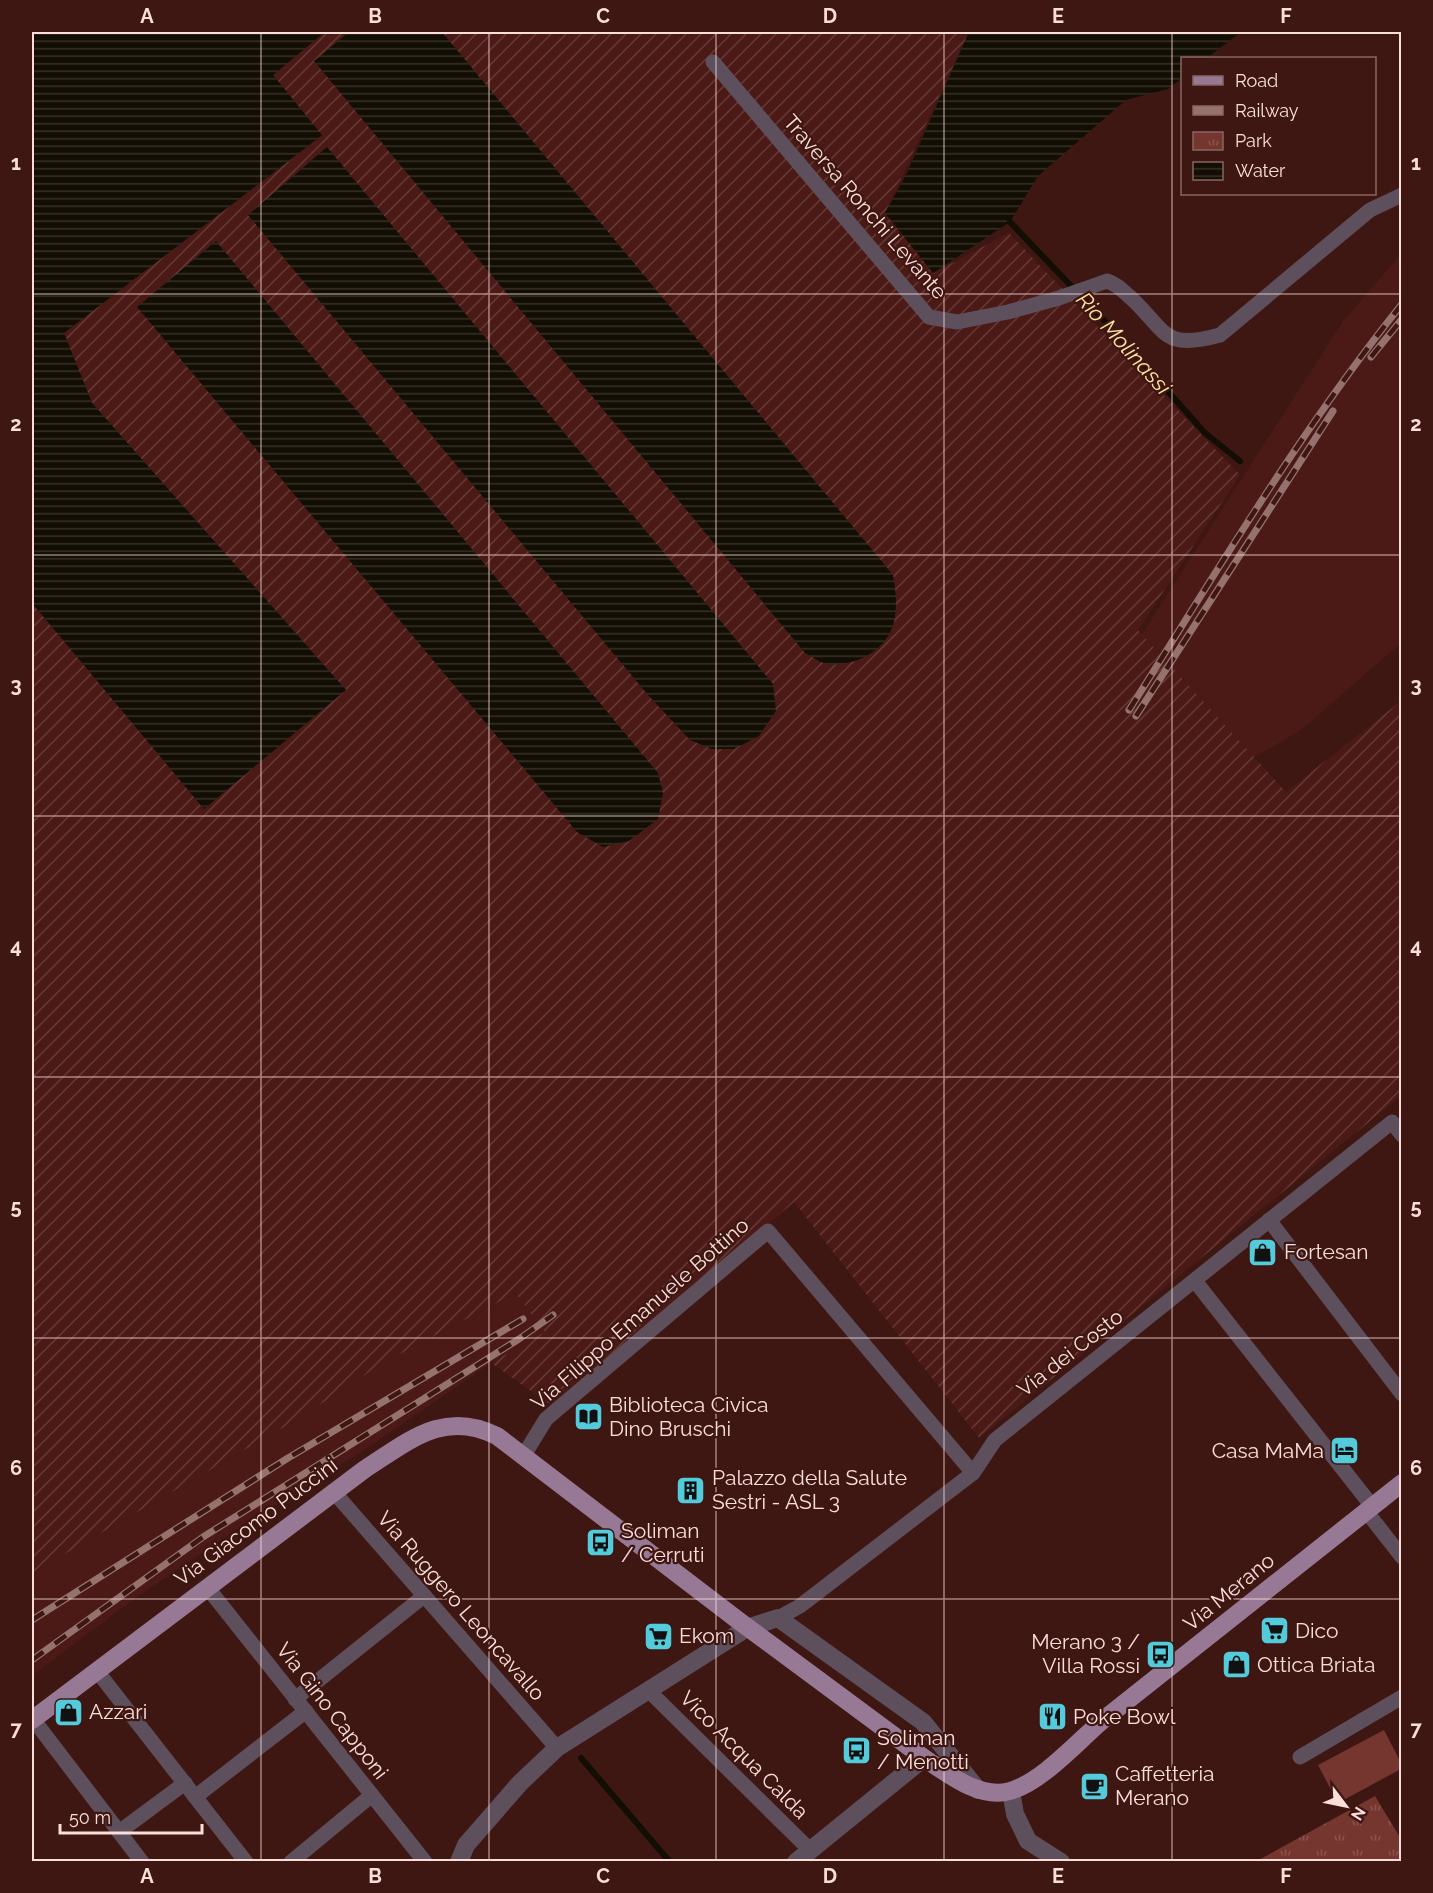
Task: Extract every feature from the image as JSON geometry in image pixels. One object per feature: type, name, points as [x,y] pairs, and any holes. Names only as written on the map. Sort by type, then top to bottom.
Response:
[{"type":"main road","name":"Via Giacomo Puccini","points":[[32,1719],[333,1491],[418,1435],[440,1426],[458,1425],[482,1428],[524,1455],[747,1628],[924,1758],[956,1779],[995,1791]]},
{"type":"main road","name":"Via Merano","points":[[995,1791],[1032,1781],[1401,1483]]},
{"type":"street","name":"Traversa Ronchi Levante","points":[[713,62],[929,317],[957,322],[1059,298],[1107,281],[1115,283],[1164,334],[1176,341],[1194,342],[1220,335],[1370,210],[1401,195]]},
{"type":"street","name":"Via dei Costo","points":[[778,1618],[800,1606],[973,1473],[995,1440],[1392,1122],[1401,1135]]},
{"type":"street","points":[[1269,1220],[1401,1394]]},
{"type":"street","name":"Via Filippo Emanuele Bottino","points":[[524,1455],[546,1419],[768,1231],[973,1473]]},
{"type":"street","points":[[1195,1281],[1369,1508],[1401,1557]]},
{"type":"street","name":"Via Ruggero Leoncavallo","points":[[333,1491],[557,1748]]},
{"type":"street","name":"Via Gino Capponi","points":[[207,1587],[425,1862]]},
{"type":"street","points":[[295,1699],[424,1596]]},
{"type":"street","points":[[459,1862],[466,1845],[520,1783],[557,1748],[747,1628],[778,1618],[923,1722],[995,1791],[1015,1814],[1028,1841],[1061,1862]]},
{"type":"street","points":[[98,1671],[246,1862]]},
{"type":"street","name":"Vico Acqua Calda","points":[[648,1690],[810,1850]]},
{"type":"street","points":[[1300,1757],[1401,1697]]},
{"type":"street","points":[[195,1797],[306,1711]]},
{"type":"street","points":[[32,1719],[142,1862]]},
{"type":"street","points":[[796,1862],[924,1758]]},
{"type":"street","points":[[120,1832],[185,1783]]},
{"type":"street","points":[[291,1862],[372,1795]]},
{"type":"shaded area","points":[[325,32],[969,32],[885,213],[933,273],[1009,233],[1240,475],[1138,630],[1286,792],[1401,701],[1401,1096],[979,1438],[794,1202],[555,1408],[491,1363],[545,1332],[515,1293],[383,1363],[296,1420],[32,1573],[32,603],[204,809],[346,690],[92,403],[64,333],[322,136],[273,75]]},
{"type":"shaded area","points":[[1401,254],[1401,643],[1301,730],[1231,771],[1099,701],[1343,321]]},
{"type":"shaded area","points":[[515,1293],[545,1332],[491,1363],[366,1449],[245,1524],[137,1597],[32,1676],[32,1573],[296,1420],[383,1363]]},
{"type":"green space","points":[[1384,1730],[1401,1763],[1401,1769],[1338,1803],[1318,1765]]},
{"type":"green space","points":[[1375,1796],[1401,1839],[1401,1861],[1257,1861]]},
{"type":"water","points":[[32,32],[325,32],[273,75],[322,135],[64,333],[92,403],[346,690],[204,809],[32,603]]},
{"type":"water","points":[[349,32],[442,32],[893,575],[896,602],[893,626],[881,645],[858,660],[830,665],[805,653],[314,61]]},
{"type":"water","points":[[969,32],[1241,32],[1208,57],[1181,57],[1181,79],[1168,89],[1126,100],[1038,176],[1010,222],[933,273],[885,213],[906,175]]},
{"type":"water","points":[[327,147],[773,684],[776,711],[759,736],[734,749],[712,749],[690,740],[648,695],[248,215]]},
{"type":"water","points":[[216,241],[658,773],[663,793],[658,819],[629,841],[603,847],[577,832],[137,307]]},
{"type":"waterway","name":"Rio Molinassi","points":[[1010,222],[1116,333],[1205,433],[1240,461]]},
{"type":"waterway","points":[[581,1758],[670,1862]]},
{"type":"railway","points":[[1129,710],[1293,453],[1328,402],[1402,304]]},
{"type":"railway","points":[[1371,357],[1402,319]]},
{"type":"railway","points":[[1136,716],[1333,411]]},
{"type":"railway","points":[[32,1660],[203,1537],[519,1339],[553,1315]]},
{"type":"railway","points":[[32,1620],[288,1458],[523,1319]]},
{"type":"place","name":"Fortesan","points":[[1263,1252]]},
{"type":"place","name":"Biblioteca Civica Dino Bruschi","points":[[588,1417]]},
{"type":"place","name":"Casa MaMa","points":[[1345,1451]]},
{"type":"place","name":"Palazzo della Salute Sestri - ASL 3","points":[[691,1490]]},
{"type":"place","name":"Soliman / Cerruti","points":[[600,1543]]},
{"type":"place","name":"Dico","points":[[1274,1631]]},
{"type":"place","name":"Ekom","points":[[658,1636]]},
{"type":"place","name":"Merano 3 / Villa Rossi","points":[[1161,1654]]},
{"type":"place","name":"Ottica Briata","points":[[1236,1665]]},
{"type":"place","name":"Azzari","points":[[68,1712]]},
{"type":"place","name":"Poke Bowl","points":[[1052,1717]]},
{"type":"place","name":"Soliman / Menotti","points":[[856,1750]]},
{"type":"place","name":"Caffetteria Merano","points":[[1094,1786]]}]
